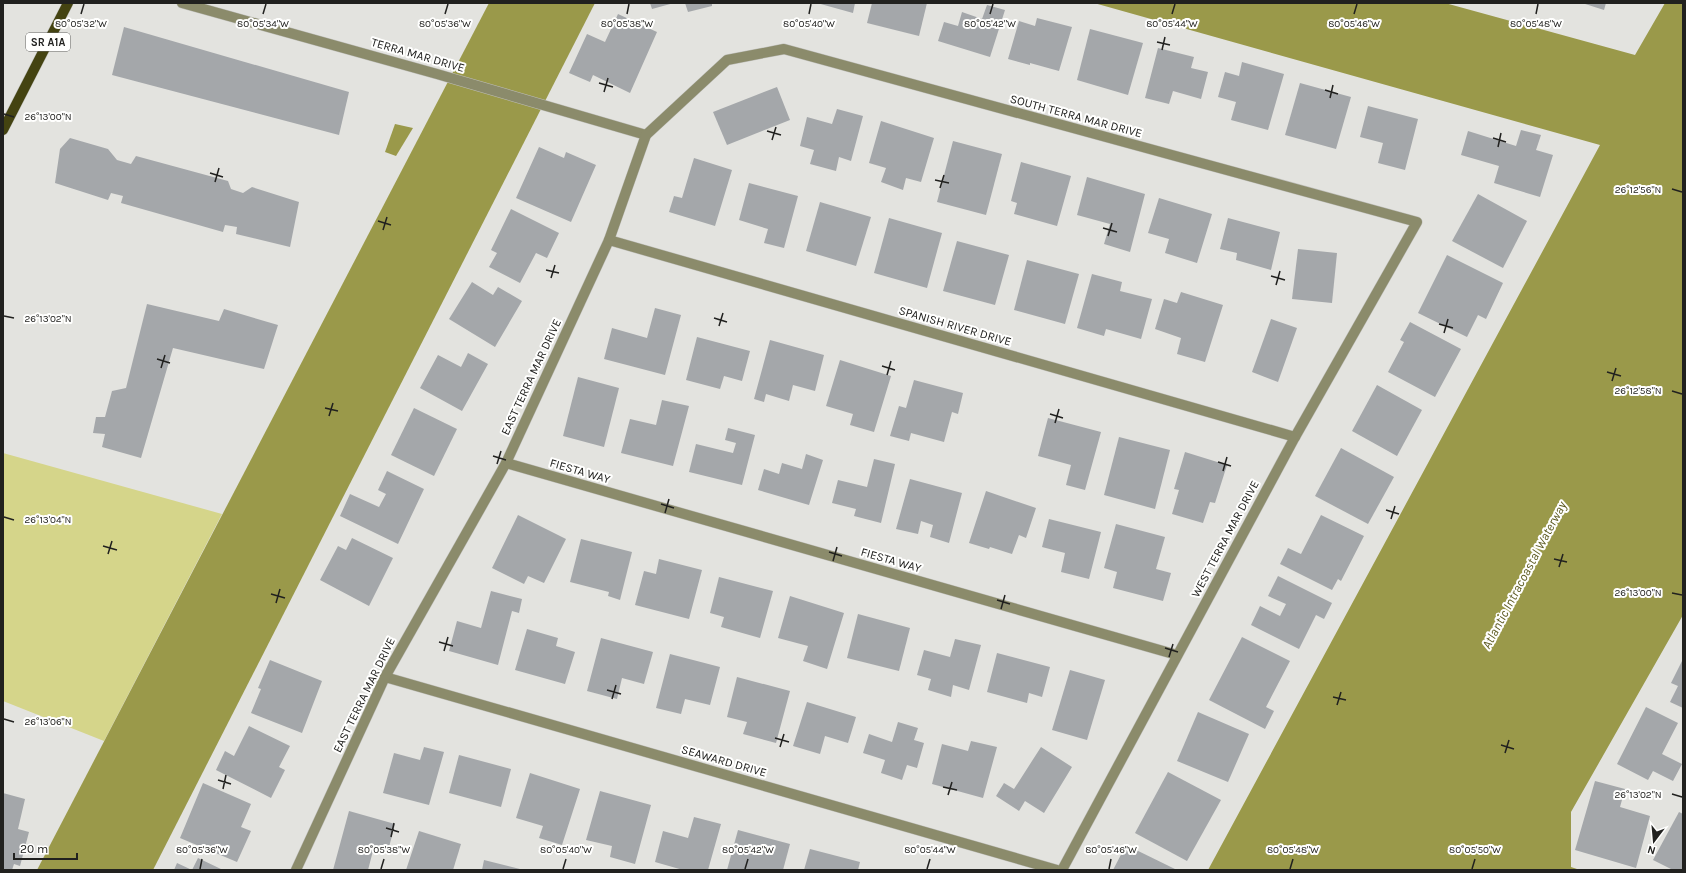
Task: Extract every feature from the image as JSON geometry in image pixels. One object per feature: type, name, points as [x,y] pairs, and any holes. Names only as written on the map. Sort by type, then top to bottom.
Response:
[{"type":"main road","name":"SR A1A","points":[[3,130],[68,3]]},
{"type":"street","name":"TERRA MAR DRIVE","points":[[182,3],[437,74],[646,135]]},
{"type":"street","name":"SOUTH TERRA MAR DRIVE","points":[[727,60],[784,49],[1417,222]]},
{"type":"street","name":"EAST TERRA MAR DRIVE","points":[[296,870],[385,677],[506,463],[609,240],[646,135],[727,60]]},
{"type":"street","name":"WEST TERRA MAR DRIVE","points":[[1062,870],[1295,437],[1417,222]]},
{"type":"street","name":"SPANISH RIVER DRIVE","points":[[609,240],[1295,437]]},
{"type":"street","name":"FIESTA WAY","points":[[506,463],[1177,655]]},
{"type":"street","name":"SEAWARD DRIVE","points":[[385,677],[1057,870]]},
{"type":"shaded area","points":[[3,453],[222,514],[104,741],[3,701]]},
{"type":"water","points":[[489,3],[595,3],[153,870],[37,870]]},
{"type":"water","name":"Atlantic Intracoastal Waterway","points":[[1094,3],[1445,3],[1635,55],[1665,3],[1683,3],[1683,615],[1571,812],[1571,867],[1580,870],[1208,870],[1600,145]]},
{"type":"water","points":[[395,124],[413,128],[396,156],[385,152]]},
{"type":"building","points":[[650,3],[674,3],[652,9]]},
{"type":"building","points":[[685,3],[712,3],[712,6],[688,12]]},
{"type":"building","points":[[817,3],[855,3],[853,13]]},
{"type":"building","points":[[872,3],[927,3],[919,36],[867,23]]},
{"type":"building","points":[[1582,3],[1606,3],[1604,10]]},
{"type":"building","points":[[987,5],[1005,10],[990,57],[938,41],[944,22],[958,26],[962,12],[982,19]]},
{"type":"building","points":[[618,14],[657,32],[630,93],[593,75],[590,82],[569,73],[587,34],[605,42]]},
{"type":"building","points":[[1037,18],[1072,27],[1059,71],[1008,59],[1019,21],[1035,26]]},
{"type":"building","points":[[124,27],[349,92],[339,135],[112,75]]},
{"type":"building","points":[[1090,29],[1143,43],[1128,95],[1077,80]]},
{"type":"building","points":[[1158,48],[1194,57],[1191,68],[1208,72],[1201,99],[1173,91],[1169,104],[1145,98]]},
{"type":"building","points":[[1242,62],[1284,74],[1268,130],[1231,120],[1236,102],[1218,97],[1225,72],[1239,76]]},
{"type":"building","points":[[1300,83],[1351,97],[1336,149],[1285,135]]},
{"type":"building","points":[[777,87],[790,120],[727,145],[713,112]]},
{"type":"building","points":[[1368,106],[1418,119],[1405,170],[1378,163],[1383,143],[1360,137]]},
{"type":"building","points":[[837,109],[863,116],[851,161],[839,157],[836,171],[810,164],[814,150],[800,146],[807,117],[832,124]]},
{"type":"building","points":[[881,121],[934,138],[921,182],[906,178],[903,190],[881,182],[886,168],[869,163]]},
{"type":"building","points":[[1521,130],[1541,135],[1536,150],[1553,155],[1540,197],[1494,183],[1499,166],[1461,155],[1468,131],[1516,146]]},
{"type":"building","points":[[70,138],[108,149],[117,160],[131,164],[136,156],[228,181],[231,189],[243,193],[252,187],[299,202],[290,247],[236,234],[237,227],[225,225],[223,232],[121,203],[123,196],[111,193],[108,200],[55,183],[60,149]]},
{"type":"building","points":[[953,141],[1002,154],[986,215],[937,202]]},
{"type":"building","points":[[539,147],[564,158],[566,152],[596,165],[571,222],[516,198]]},
{"type":"building","points":[[694,158],[732,170],[715,226],[669,212],[674,196],[682,198]]},
{"type":"building","points":[[1021,162],[1071,176],[1057,226],[1014,214],[1017,203],[1011,201]]},
{"type":"building","points":[[1087,177],[1145,194],[1130,252],[1104,244],[1110,224],[1077,215]]},
{"type":"building","points":[[749,183],[798,196],[784,248],[764,243],[768,229],[739,220]]},
{"type":"building","points":[[1478,194],[1527,221],[1503,268],[1452,241]]},
{"type":"building","points":[[1159,198],[1212,214],[1197,263],[1165,253],[1169,239],[1148,233]]},
{"type":"building","points":[[820,202],[871,217],[856,266],[806,251]]},
{"type":"building","points":[[511,209],[559,233],[547,258],[536,253],[520,283],[489,267],[497,253],[491,250]]},
{"type":"building","points":[[889,218],[942,233],[927,288],[874,273]]},
{"type":"building","points":[[1228,218],[1280,232],[1271,270],[1236,260],[1237,253],[1220,249]]},
{"type":"building","points":[[957,241],[1009,255],[995,305],[943,291]]},
{"type":"building","points":[[1298,249],[1337,253],[1332,303],[1292,299]]},
{"type":"building","points":[[1447,255],[1503,283],[1486,319],[1478,315],[1467,337],[1418,313]]},
{"type":"building","points":[[1027,260],[1079,274],[1065,324],[1014,310]]},
{"type":"building","points":[[1092,274],[1122,282],[1120,291],[1152,299],[1141,339],[1106,329],[1104,336],[1077,328]]},
{"type":"building","points":[[472,282],[493,295],[498,287],[522,301],[495,347],[449,319]]},
{"type":"building","points":[[1181,292],[1223,305],[1205,362],[1177,354],[1181,338],[1155,329],[1164,299],[1177,303]]},
{"type":"building","points":[[147,304],[219,321],[224,309],[278,325],[264,369],[173,348],[141,458],[102,447],[105,434],[93,433],[96,417],[105,417],[112,391],[126,388]]},
{"type":"building","points":[[655,308],[681,315],[665,375],[604,359],[612,328],[647,338]]},
{"type":"building","points":[[1271,319],[1297,328],[1278,382],[1252,372]]},
{"type":"building","points":[[1410,322],[1461,349],[1435,397],[1388,372],[1404,342],[1400,340]]},
{"type":"building","points":[[697,337],[750,351],[742,381],[724,376],[720,389],[686,380]]},
{"type":"building","points":[[770,340],[824,355],[815,391],[793,385],[789,401],[766,394],[764,402],[754,399]]},
{"type":"building","points":[[468,353],[488,364],[462,411],[420,388],[438,355],[461,367]]},
{"type":"building","points":[[840,360],[891,376],[874,432],[850,425],[853,414],[826,406]]},
{"type":"building","points":[[578,377],[619,388],[604,447],[563,436]]},
{"type":"building","points":[[914,380],[963,393],[958,414],[952,412],[944,442],[911,433],[909,441],[890,436],[899,406],[906,408]]},
{"type":"building","points":[[1377,385],[1422,410],[1397,456],[1352,431]]},
{"type":"building","points":[[662,400],[689,406],[673,466],[621,453],[630,419],[656,425]]},
{"type":"building","points":[[414,408],[457,429],[434,476],[391,455]]},
{"type":"building","points":[[1048,418],[1101,432],[1085,490],[1066,485],[1071,465],[1038,456]]},
{"type":"building","points":[[728,428],[755,435],[742,485],[689,472],[696,444],[733,453],[736,443],[725,440]]},
{"type":"building","points":[[1119,437],[1170,450],[1155,509],[1104,495]]},
{"type":"building","points":[[1341,448],[1394,477],[1368,524],[1315,496]]},
{"type":"building","points":[[1185,452],[1227,465],[1215,503],[1210,502],[1203,523],[1172,514],[1179,490],[1174,489]]},
{"type":"building","points":[[806,454],[823,460],[809,505],[758,490],[764,469],[779,474],[782,463],[802,469]]},
{"type":"building","points":[[874,459],[895,464],[881,523],[854,516],[856,509],[832,503],[838,480],[867,487]]},
{"type":"building","points":[[387,471],[424,489],[398,544],[340,516],[350,494],[379,507],[386,494],[378,490]]},
{"type":"building","points":[[910,479],[962,493],[949,543],[930,537],[933,525],[921,521],[918,534],[896,529]]},
{"type":"building","points":[[986,491],[1036,508],[1026,538],[1019,535],[1012,554],[990,547],[989,549],[969,543]]},
{"type":"building","points":[[518,515],[566,539],[544,583],[528,576],[524,584],[492,568]]},
{"type":"building","points":[[1321,515],[1364,536],[1341,581],[1338,579],[1332,590],[1280,564],[1288,548],[1301,554]]},
{"type":"building","points":[[1049,519],[1101,532],[1089,579],[1061,572],[1065,553],[1042,547]]},
{"type":"building","points":[[1116,524],[1165,537],[1156,569],[1171,573],[1163,601],[1113,588],[1117,572],[1104,568]]},
{"type":"building","points":[[352,538],[393,558],[369,606],[320,580],[338,546],[346,550]]},
{"type":"building","points":[[581,539],[632,552],[620,600],[608,596],[609,592],[570,582]]},
{"type":"building","points":[[659,559],[702,570],[689,619],[635,605],[644,571],[656,574]]},
{"type":"building","points":[[1278,576],[1332,603],[1324,619],[1316,615],[1299,649],[1251,625],[1260,606],[1280,616],[1286,604],[1268,596]]},
{"type":"building","points":[[719,577],[773,591],[760,638],[721,627],[724,617],[710,613]]},
{"type":"building","points":[[491,591],[522,599],[519,613],[512,611],[498,665],[449,651],[457,621],[481,628]]},
{"type":"building","points":[[790,596],[844,613],[827,669],[803,661],[808,646],[778,638]]},
{"type":"building","points":[[858,614],[910,628],[899,671],[847,658]]},
{"type":"building","points":[[527,629],[558,638],[556,646],[575,652],[565,684],[515,670]]},
{"type":"building","points":[[1242,637],[1290,661],[1266,707],[1274,711],[1265,729],[1209,700]]},
{"type":"building","points":[[601,638],[653,652],[644,684],[622,678],[617,699],[587,691]]},
{"type":"building","points":[[955,639],[981,645],[969,690],[953,685],[951,697],[928,690],[931,679],[917,675],[924,650],[950,657]]},
{"type":"building","points":[[997,653],[1050,667],[1042,697],[1029,693],[1027,703],[987,692]]},
{"type":"building","points":[[670,654],[720,667],[710,705],[685,699],[681,714],[656,708]]},
{"type":"building","points":[[1683,659],[1683,708],[1670,702],[1678,686],[1671,683]]},
{"type":"building","points":[[270,660],[322,681],[302,733],[251,713],[261,689],[258,688]]},
{"type":"building","points":[[1070,670],[1105,680],[1087,740],[1052,730]]},
{"type":"building","points":[[737,677],[790,691],[776,743],[743,734],[747,722],[727,717]]},
{"type":"building","points":[[807,702],[856,717],[848,743],[825,736],[820,754],[793,746]]},
{"type":"building","points":[[1646,707],[1678,723],[1662,754],[1682,764],[1673,781],[1653,771],[1648,780],[1617,764]]},
{"type":"building","points":[[1198,712],[1249,734],[1228,782],[1177,761]]},
{"type":"building","points":[[898,722],[918,728],[914,740],[924,743],[917,768],[907,765],[902,780],[881,773],[885,760],[863,753],[869,734],[892,742]]},
{"type":"building","points":[[249,726],[290,746],[279,767],[285,770],[271,798],[216,770],[225,751],[234,756]]},
{"type":"building","points":[[971,741],[997,747],[983,798],[932,784],[942,744],[968,751]]},
{"type":"building","points":[[424,747],[444,752],[429,805],[383,793],[394,753],[420,760]]},
{"type":"building","points":[[1041,747],[1072,767],[1044,813],[1025,801],[1019,811],[996,796],[1004,783],[1014,789]]},
{"type":"building","points":[[459,755],[511,769],[501,807],[449,793]]},
{"type":"building","points":[[1168,772],[1221,800],[1187,861],[1135,833]]},
{"type":"building","points":[[530,773],[580,789],[562,845],[539,838],[543,826],[516,818]]},
{"type":"building","points":[[1595,781],[1625,789],[1620,807],[1650,816],[1636,868],[1575,850]]},
{"type":"building","points":[[203,783],[251,804],[241,827],[251,831],[237,862],[180,838]]},
{"type":"building","points":[[600,791],[651,805],[635,864],[610,857],[612,846],[586,840]]},
{"type":"building","points":[[3,793],[25,799],[18,829],[29,832],[20,866],[14,864],[12,870],[3,870]]},
{"type":"building","points":[[349,811],[395,824],[388,851],[374,847],[368,870],[333,870]]},
{"type":"building","points":[[1679,812],[1683,814],[1683,870],[1673,870],[1653,860]]},
{"type":"building","points":[[694,817],[721,824],[708,870],[683,870],[655,862],[663,831],[688,838]]},
{"type":"building","points":[[738,830],[790,844],[783,870],[727,870]]},
{"type":"building","points":[[419,831],[461,844],[453,870],[406,870]]},
{"type":"building","points":[[1126,845],[1177,870],[1113,870]]},
{"type":"building","points":[[810,849],[860,862],[858,870],[804,870]]},
{"type":"building","points":[[198,858],[223,870],[192,870]]},
{"type":"building","points":[[484,860],[520,869],[520,870],[482,870]]},
{"type":"building","points":[[177,863],[192,870],[174,870]]}]
